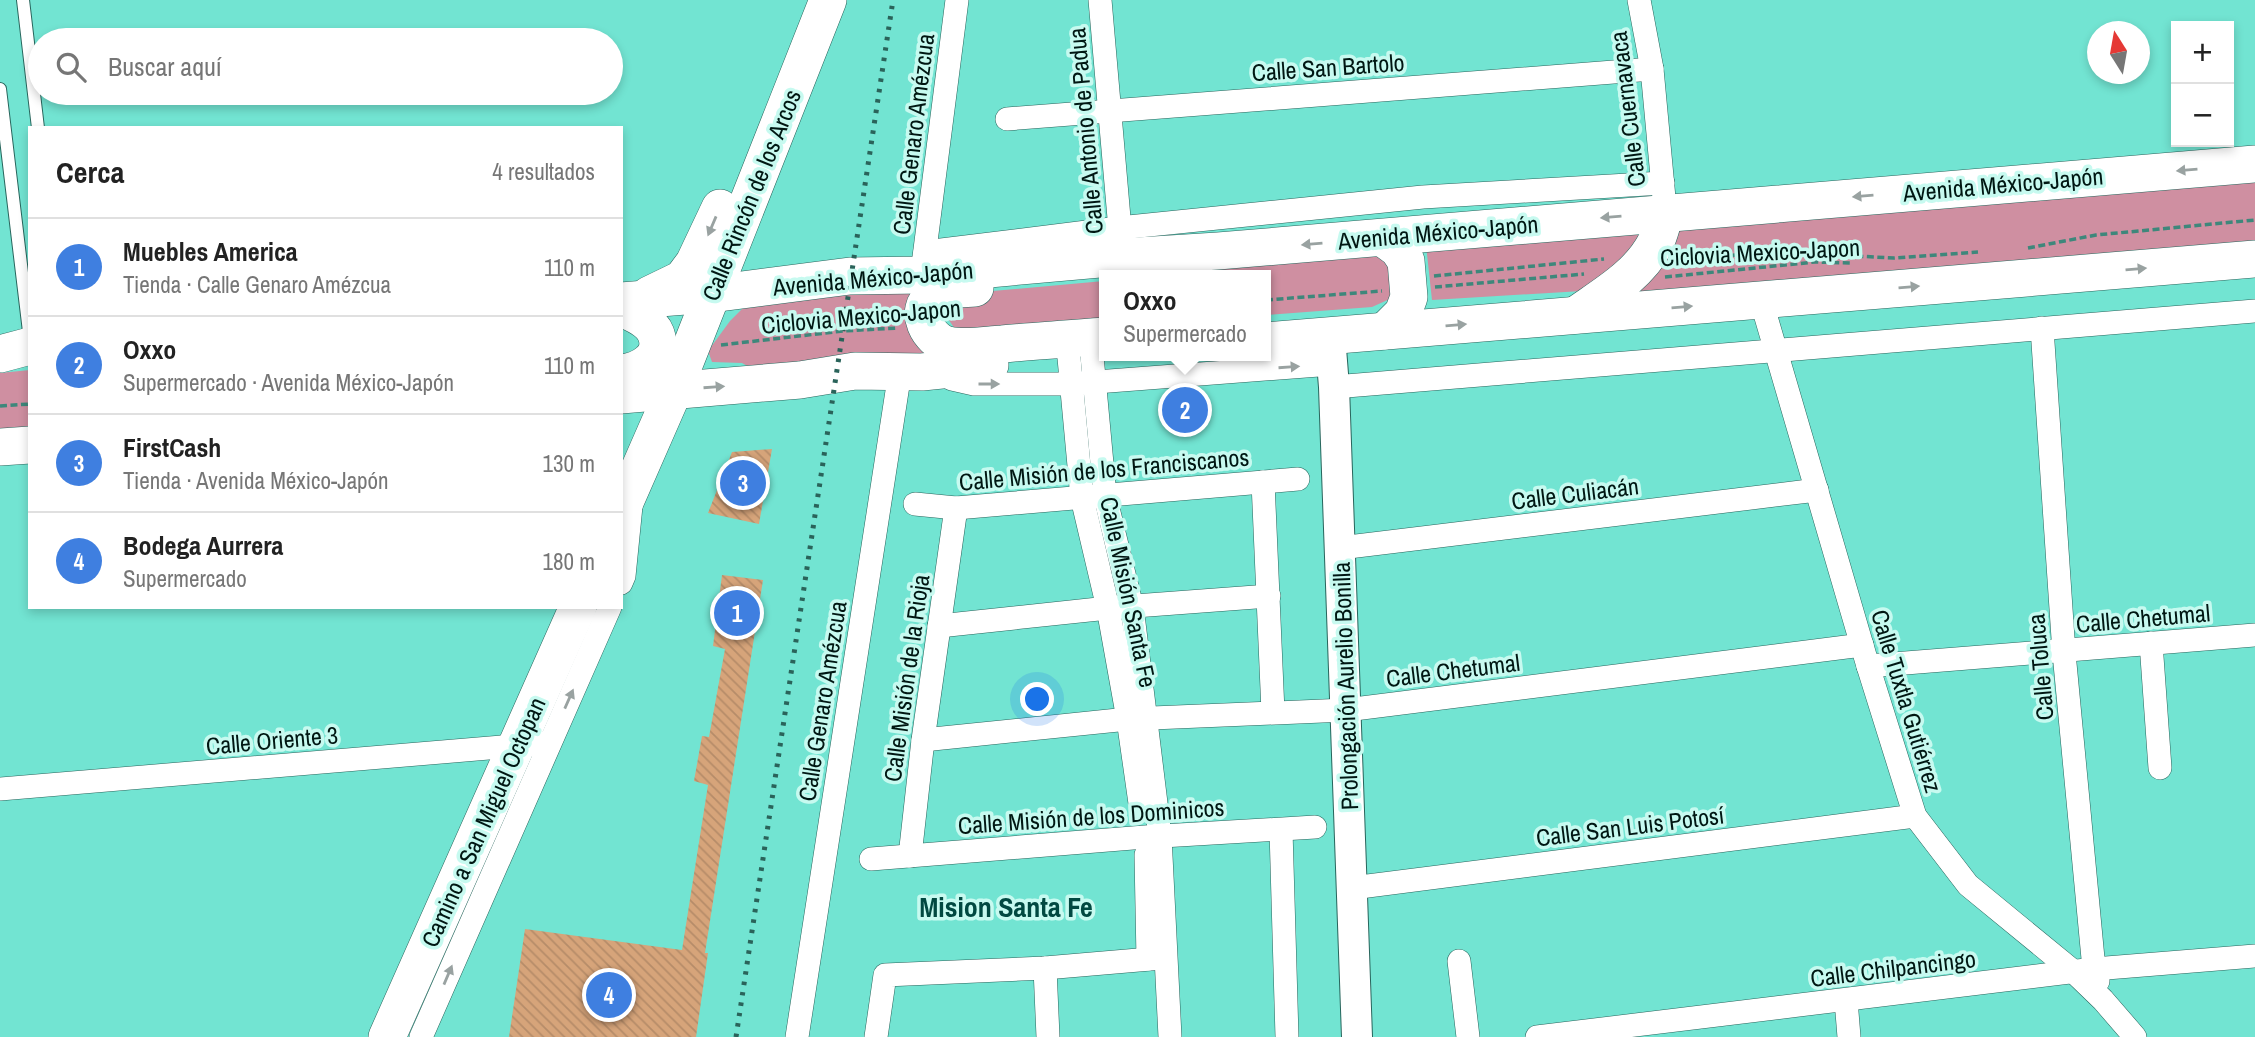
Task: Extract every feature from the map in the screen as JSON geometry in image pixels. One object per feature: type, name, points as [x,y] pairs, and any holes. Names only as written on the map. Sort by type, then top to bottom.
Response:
[{"type":"main road","name":"Calle Rincón de los Arcos","points":[[674,390],[824,9]]},
{"type":"main road","points":[[623,373],[633,372],[651,362],[658,349],[656,333],[627,303],[682,279],[694,263],[793,39],[824,9]]},
{"type":"main road","name":"Avenida México-Japón","points":[[627,303],[850,276],[923,263],[1121,243],[1218,251],[1382,238],[1664,197],[2255,164]]},
{"type":"main road","points":[[1576,316],[1638,267],[1656,243],[1664,197]]},
{"type":"main road","points":[[1271,343],[1332,362],[1385,331],[1403,313],[1409,297],[1406,261],[1398,248],[1382,238]]},
{"type":"main road","points":[[1137,270],[1155,268],[1218,251]]},
{"type":"main road","points":[[1385,331],[2255,259]]},
{"type":"main road","points":[[1089,362],[947,345],[931,337],[923,311],[930,298],[943,291],[1099,274]]},
{"type":"main road","points":[[0,348],[28,346]]},
{"type":"main road","points":[[0,354],[28,347]]},
{"type":"main road","points":[[623,395],[800,380],[855,372],[911,372],[1089,362]]},
{"type":"main road","points":[[627,497],[674,390]]},
{"type":"main road","points":[[0,447],[28,444]]},
{"type":"main road","name":"Camino a San Miguel Octopan","points":[[387,1037],[533,745],[577,609]]},
{"type":"street","name":"Calle Genaro Amézcua","points":[[923,263],[957,0]]},
{"type":"street","name":"Calle Antonio de Padua","points":[[1100,0],[1121,243]]},
{"type":"street","name":"Calle Cuernavaca","points":[[1639,0],[1652,69],[1664,197]]},
{"type":"street","name":"Calle San Bartolo","points":[[1007,119],[1652,69]]},
{"type":"street","points":[[1121,243],[1423,197],[1664,197]]},
{"type":"street","name":"Calle Tuxtla Gutiérrez","points":[[1761,300],[1865,656],[1915,816],[1968,886],[2084,970],[2104,1000],[2135,1037]]},
{"type":"street","points":[[1089,362],[1332,362],[1777,350],[2255,311]]},
{"type":"street","name":"Calle Toluca","points":[[2042,328],[2084,970]]},
{"type":"street","name":"Calle Misión Santa Fe","points":[[1089,362],[1105,496],[1132,607],[1137,719],[1153,836],[1157,958],[1170,1037]]},
{"type":"street","name":"Calle Misión Santa Fe","points":[[1089,362],[1082,498],[1137,719]]},
{"type":"street","name":"Prolongación Aurelio Bonilla","points":[[1332,362],[1357,1037]]},
{"type":"street","name":"Calle Genaro Amézcua","points":[[797,1037],[911,372]]},
{"type":"street","name":"Calle Misión de los Franciscanos","points":[[915,504],[956,508],[1298,479]]},
{"type":"street","points":[[1264,482],[1273,712]]},
{"type":"street","name":"Calle Culiacán","points":[[1340,548],[1817,490]]},
{"type":"street","points":[[623,578],[627,497]]},
{"type":"street","name":"Calle Misión de la Rioja","points":[[910,856],[923,740],[956,508]]},
{"type":"street","points":[[939,626],[1108,608],[1269,596]]},
{"type":"street","points":[[421,1037],[533,745],[609,609]]},
{"type":"street","name":"Calle Chetumal","points":[[923,740],[1137,719],[1346,710],[1865,656],[2064,650],[2255,635]]},
{"type":"street","points":[[2151,643],[2160,768]]},
{"type":"street","name":"Calle Oriente 3","points":[[0,789],[533,745]]},
{"type":"street","name":"Calle San Luis Potosí","points":[[1352,888],[1915,816]]},
{"type":"street","name":"Calle Misión de los Dominicos","points":[[872,859],[1153,836],[1315,827]]},
{"type":"street","points":[[1281,830],[1287,1037]]},
{"type":"street","name":"Calle Chilpancingo","points":[[1537,1037],[2084,970],[2255,956]]},
{"type":"street","points":[[876,1037],[885,975],[1045,968],[1157,958]]},
{"type":"street","points":[[1459,961],[1468,1037]]},
{"type":"street","points":[[1045,968],[1048,1037]]},
{"type":"street","points":[[1846,1000],[1849,1037]]},
{"type":"lane","points":[[23,0],[28,43]]},
{"type":"lane","points":[[0,89],[28,323]]},
{"type":"lane","points":[[35,105],[38,126]]},
{"type":"path","points":[[2023,249],[2096,235],[2255,220]]},
{"type":"path","points":[[1271,299],[1624,257],[1638,267],[1797,253],[1894,258],[1984,251]]},
{"type":"path","name":"Ciclovia Mexico-Japon","points":[[1638,267],[1669,277],[1815,262],[1855,263]]},
{"type":"path","name":"Ciclovia Mexico-Japon","points":[[1868,263],[1908,263]]},
{"type":"path","points":[[1408,284],[1585,274]]},
{"type":"path","name":"Ciclovia Mexico-Japon","points":[[691,347],[746,344],[860,329],[926,327]]},
{"type":"path","points":[[0,406],[28,404]]},
{"type":"shaded area","points":[[2255,175],[2255,247],[1623,296],[1674,224]]},
{"type":"shaded area","points":[[1649,225],[1640,246],[1582,291],[1432,300],[1426,245]]},
{"type":"shaded area","points":[[1386,252],[1392,298],[1372,307],[1271,315],[1271,270],[1218,270],[1226,260]]},
{"type":"shaded area","points":[[1099,281],[1099,328],[957,332],[940,307],[959,294]]},
{"type":"shaded area","points":[[908,286],[914,309],[944,354],[756,371],[742,363],[712,362],[708,351],[730,321],[749,302]]},
{"type":"shaded area","points":[[28,370],[28,428],[0,431],[0,373]]},
{"type":"building","points":[[772,449],[759,524],[708,513],[732,452]]},
{"type":"building","points":[[722,575],[763,580],[705,953],[708,953],[696,1037],[509,1037],[525,929],[682,950],[708,785],[694,781],[702,736],[709,737],[725,649],[713,646]]},
{"type":"railway","points":[[736,1037],[893,0]]},
{"type":"place","name":"Oxxo","points":[[1185,410]]},
{"type":"place","name":"FirstCash","points":[[743,483]]},
{"type":"place","name":"Muebles America","points":[[737,613]]},
{"type":"place","name":"Bodega Aurrera","points":[[609,995]]},
{"type":"district","name":"Mision Santa Fe","points":[[1006,907]]}]
